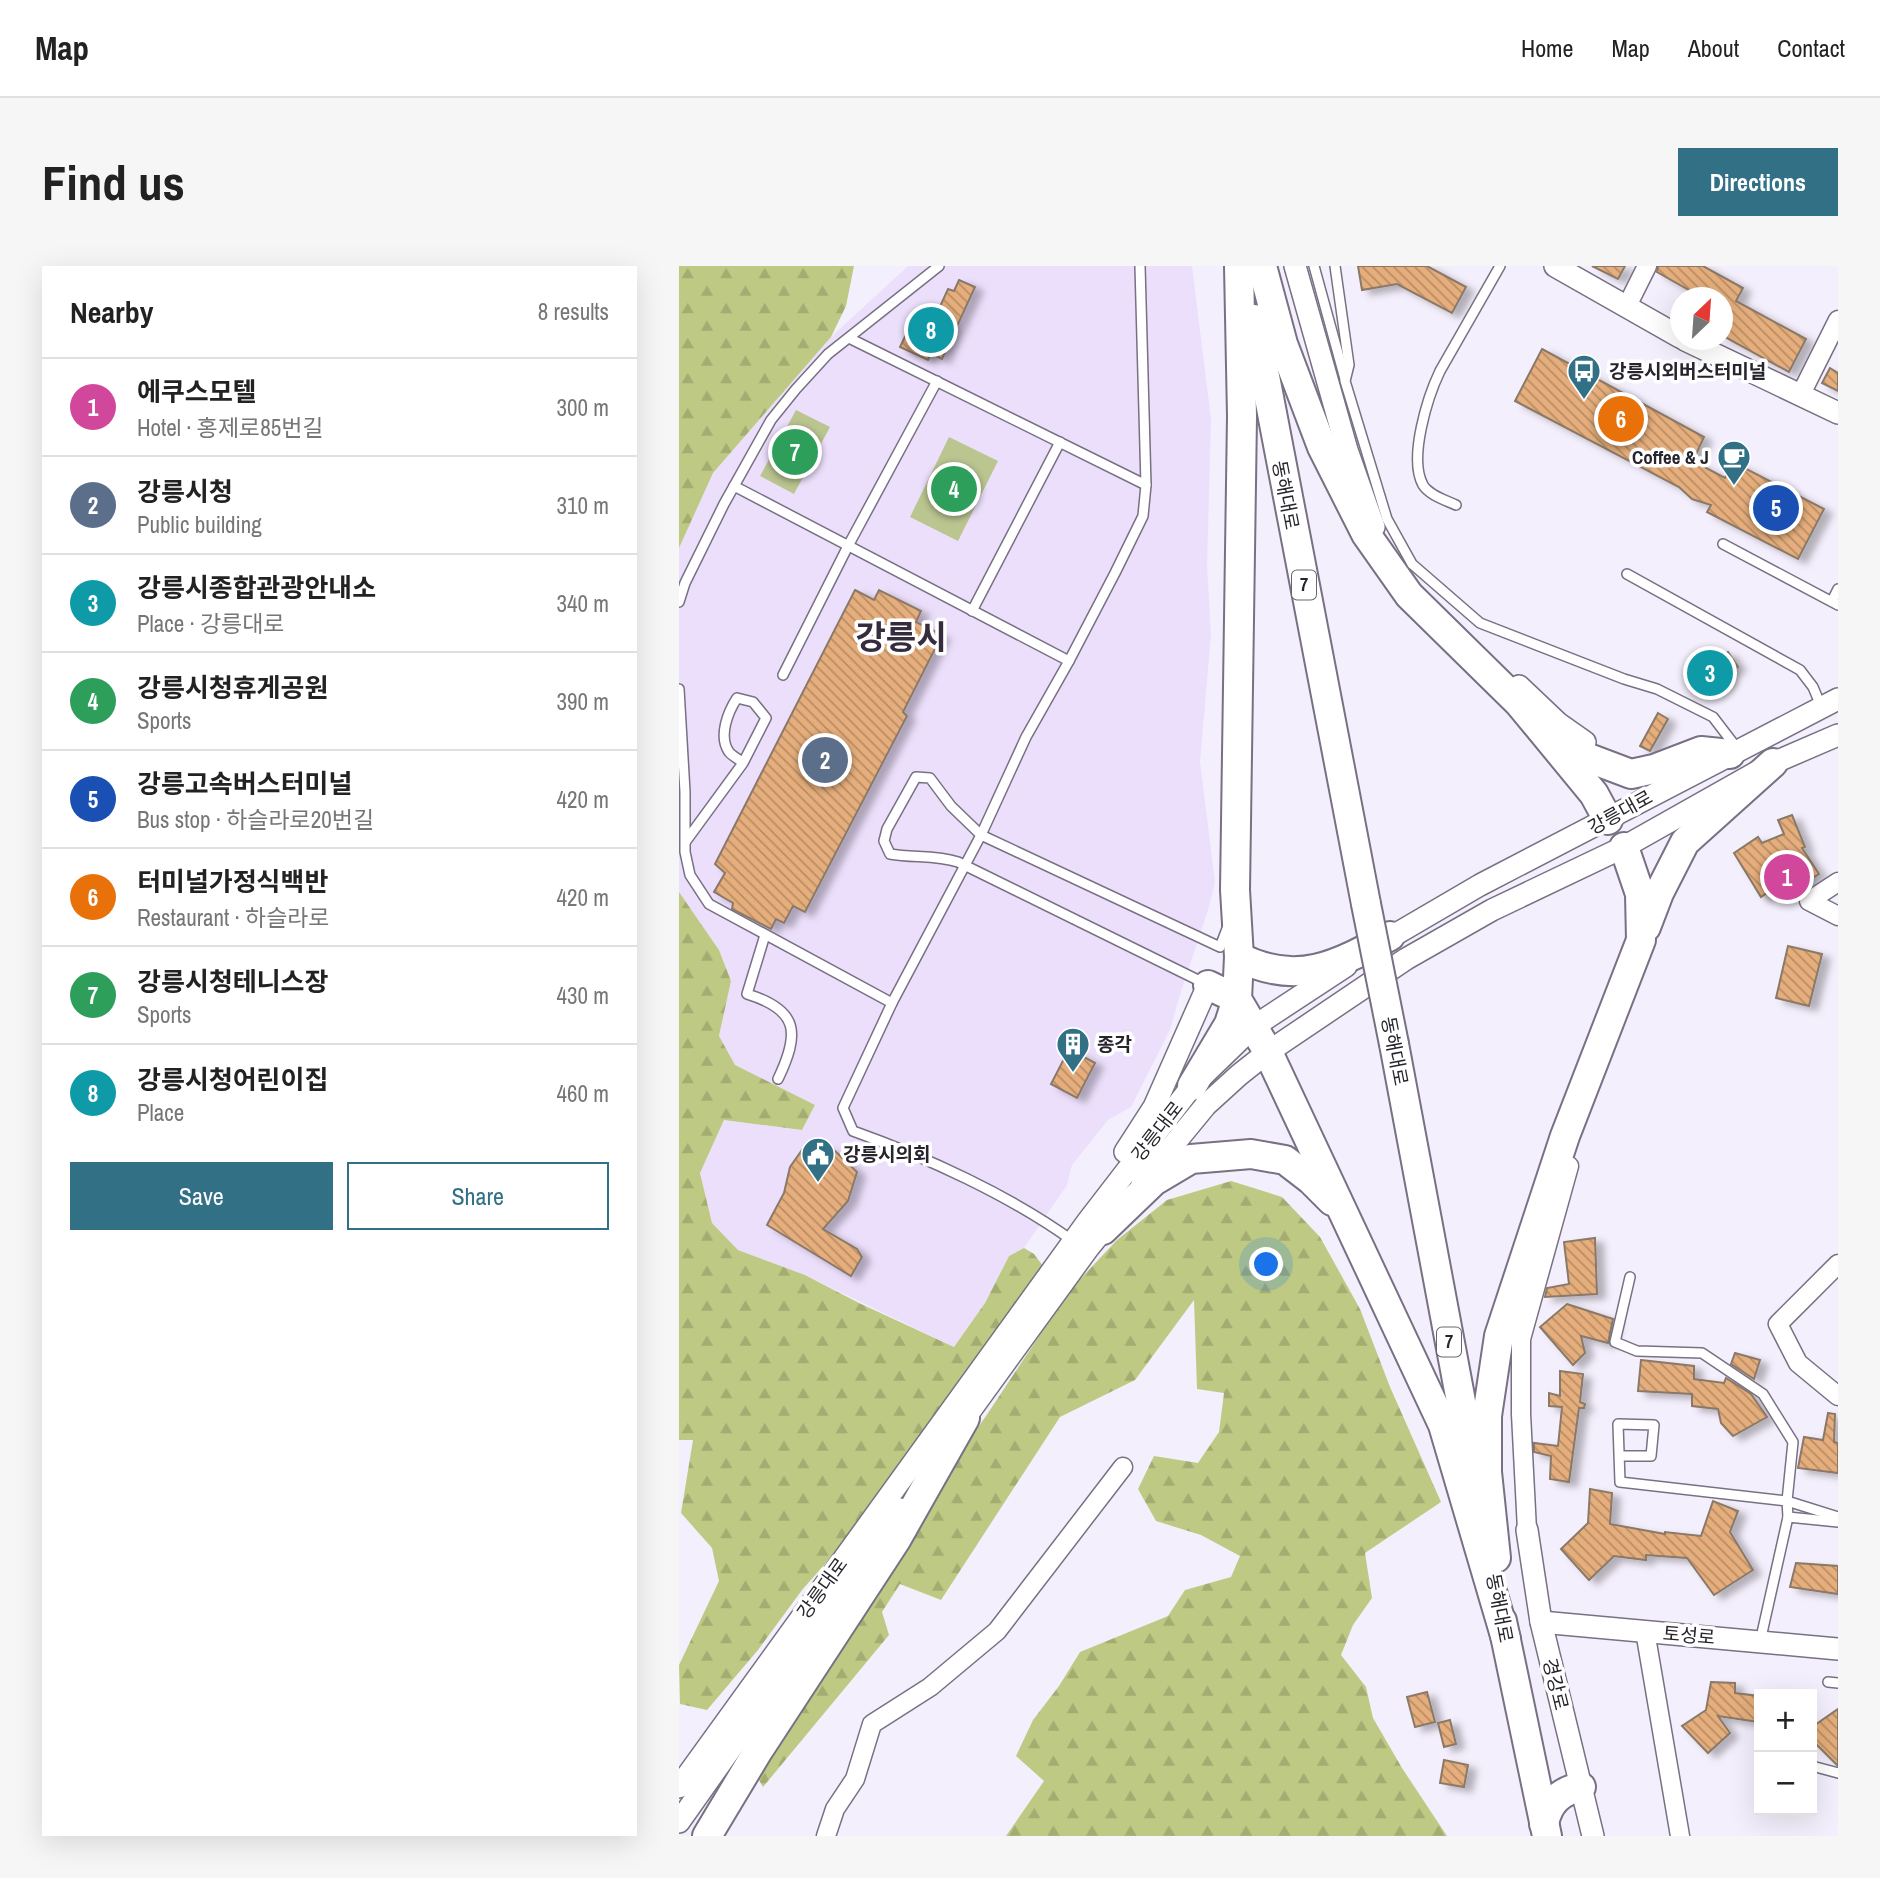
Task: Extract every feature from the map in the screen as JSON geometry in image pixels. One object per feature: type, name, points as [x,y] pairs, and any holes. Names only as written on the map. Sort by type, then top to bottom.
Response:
[{"type":"main road","points":[[1239,266],[1242,416],[1235,890],[1229,952],[1237,999],[1268,1052],[1443,1425],[1503,1628]]},
{"type":"main road","name":"동해대로","points":[[1244,266],[1503,1628],[1546,1830]]},
{"type":"main road","points":[[1262,266],[1283,344],[1322,447],[1366,534],[1409,595],[1519,703],[1578,754],[1631,774],[1701,751],[1734,752]]},
{"type":"main road","points":[[1519,703],[1594,794],[1608,820]]},
{"type":"main road","points":[[1503,1628],[1487,1472],[1487,1416],[1499,1336],[1565,1136],[1659,893],[1685,842],[1773,763]]},
{"type":"main road","points":[[1625,847],[1640,894],[1641,940]]},
{"type":"main road","points":[[1229,952],[1261,968],[1306,971],[1345,961],[1390,936]]},
{"type":"main road","points":[[1208,985],[1237,999]]},
{"type":"main road","points":[[1192,1086],[1229,1024],[1237,999]]},
{"type":"main road","points":[[1095,1225],[1154,1181],[1191,1159],[1251,1154],[1285,1160],[1311,1180],[1346,1215]]},
{"type":"main road","points":[[710,1833],[758,1751],[897,1540],[965,1418]]},
{"type":"main road","points":[[1546,1830],[1547,1811],[1557,1797],[1570,1789],[1581,1787]]},
{"type":"street","points":[[1295,266],[1346,450],[1381,548],[1409,595]]},
{"type":"street","points":[[1555,266],[1670,331]]},
{"type":"street","points":[[1627,306],[1647,266]]},
{"type":"street","points":[[1801,394],[1838,320]]},
{"type":"street","points":[[1706,350],[1838,413]]},
{"type":"street","points":[[1393,565],[1422,596],[1558,723],[1588,744],[1638,772]]},
{"type":"street","name":"강릉대로","points":[[679,1822],[965,1418],[1192,1086],[1253,1027],[1390,936],[1643,799],[1830,704]]},
{"type":"street","name":"강릉대로","points":[[679,1787],[1073,1241],[1095,1225],[1206,1105],[1268,1052],[1406,959],[1492,910],[1625,847],[1773,763],[1838,735]]},
{"type":"street","points":[[1608,820],[1625,847]]},
{"type":"street","points":[[1527,1531],[1521,1414],[1521,1339],[1575,1143],[1635,971],[1669,889],[1678,856]]},
{"type":"street","points":[[1838,882],[1809,901],[1838,916]]},
{"type":"street","points":[[1095,1225],[1106,1180],[1154,1108],[1208,985]]},
{"type":"street","points":[[1838,1264],[1778,1324],[1797,1363],[1838,1396]]},
{"type":"street","points":[[826,1836],[835,1809],[855,1779],[871,1724],[930,1687],[997,1631],[1123,1467]]},
{"type":"street","name":"경강로","points":[[1527,1531],[1541,1622],[1593,1836]]},
{"type":"street","name":"토성로","points":[[1541,1622],[1838,1649]]},
{"type":"street","points":[[1645,1631],[1680,1836]]},
{"type":"lane","points":[[679,602],[685,583],[734,486],[771,421],[828,354],[939,266]]},
{"type":"lane","points":[[1073,1241],[1043,1219],[1006,1198],[890,1144],[853,1131],[843,1108],[892,1003],[981,835],[1026,737],[1069,661],[1143,516],[1146,485],[1140,266]]},
{"type":"lane","points":[[1314,266],[1387,519],[1412,564],[1480,623],[1624,679],[1657,689],[1713,718],[1734,752]]},
{"type":"lane","points":[[1335,266],[1349,365],[1345,381]]},
{"type":"lane","points":[[1456,505],[1437,496],[1423,485],[1418,466],[1420,436],[1432,387],[1500,266]]},
{"type":"lane","points":[[849,338],[1146,485]]},
{"type":"lane","points":[[783,675],[848,546],[937,381]]},
{"type":"lane","points":[[972,611],[1060,442]]},
{"type":"lane","points":[[734,486],[1069,661]]},
{"type":"lane","points":[[1723,544],[1835,603],[1838,589]]},
{"type":"lane","points":[[1627,574],[1800,670],[1830,704]]},
{"type":"lane","points":[[679,688],[685,852],[690,875],[709,904],[892,1003]]},
{"type":"lane","points":[[686,841],[743,762],[766,719],[753,702],[737,698],[728,711],[725,732],[728,751],[743,762]]},
{"type":"lane","points":[[1208,985],[946,858],[890,854],[884,841],[887,829],[916,777],[930,778],[951,806],[981,835],[1229,952]]},
{"type":"lane","points":[[765,936],[747,994],[769,1000],[786,1014],[792,1033],[790,1055],[778,1079]]},
{"type":"lane","points":[[1630,1277],[1615,1342],[1637,1351],[1702,1353],[1763,1394],[1793,1442],[1788,1517],[1761,1642]]},
{"type":"lane","points":[[1619,1456],[1651,1455],[1654,1425],[1618,1424],[1619,1456],[1620,1482],[1787,1501],[1838,1519]]},
{"type":"lane","points":[[1788,1517],[1838,1519]]},
{"type":"lane","points":[[1817,1767],[1838,1773]]},
{"type":"shaded area","points":[[908,266],[1192,266],[1211,419],[1207,567],[1211,634],[1200,762],[1215,882],[1209,907],[1170,1030],[1131,1107],[1108,1120],[1072,1165],[1067,1185],[1024,1248],[1009,1256],[985,1303],[954,1347],[805,1275],[738,1250],[712,1223],[700,1173],[724,1120],[802,1130],[815,1105],[735,1066],[719,1036],[731,981],[719,950],[679,892],[679,544],[713,473],[831,337]]},
{"type":"green space","points":[[679,266],[854,266],[846,306],[831,337],[713,473],[679,548]]},
{"type":"green space","points":[[796,410],[830,427],[794,494],[760,476]]},
{"type":"green space","points":[[949,437],[998,461],[958,541],[910,517]]},
{"type":"green space","points":[[679,892],[719,950],[731,981],[719,1036],[735,1065],[815,1105],[802,1130],[724,1120],[700,1173],[712,1223],[738,1250],[805,1275],[954,1347],[985,1303],[1009,1256],[1024,1248],[1034,1254],[1049,1274],[877,1505],[802,1590],[758,1650],[707,1710],[680,1704],[679,1665],[719,1581],[712,1548],[681,1513],[693,1440],[679,1440]]},
{"type":"green space","points":[[1231,1181],[1282,1197],[1320,1237],[1360,1309],[1390,1387],[1441,1502],[1365,1553],[1372,1598],[1353,1625],[1341,1655],[1366,1687],[1373,1718],[1447,1836],[1006,1836],[1044,1781],[1016,1756],[1033,1720],[1080,1652],[1168,1616],[1185,1590],[1231,1577],[1240,1556],[1201,1535],[1156,1521],[1138,1489],[1154,1456],[1198,1463],[1219,1432],[1224,1393],[1197,1389],[1194,1300],[1135,1380],[1060,1417],[941,1600],[900,1584],[882,1612],[889,1635],[763,1787],[756,1775],[853,1603],[986,1416],[1069,1291],[1117,1240],[1167,1200]]},
{"type":"building","points":[[1358,266],[1427,266],[1466,287],[1452,313],[1397,284],[1362,290]]},
{"type":"building","points":[[1592,266],[1625,266],[1618,279]]},
{"type":"building","points":[[1658,266],[1703,266],[1743,288],[1736,301],[1806,339],[1789,372],[1733,341],[1733,287],[1684,287],[1657,272]]},
{"type":"building","points":[[959,280],[975,287],[942,359],[931,354],[928,360],[900,347],[917,311],[923,314],[927,306],[938,311],[948,289],[954,291]]},
{"type":"building","points":[[1542,349],[1704,437],[1693,461],[1725,478],[1733,462],[1824,509],[1798,559],[1707,512],[1711,505],[1692,499],[1679,487],[1515,401]]},
{"type":"building","points":[[1830,368],[1838,373],[1838,391],[1822,383]]},
{"type":"building","points":[[855,590],[874,600],[879,590],[921,611],[916,622],[942,635],[903,712],[907,716],[805,912],[793,906],[784,923],[776,919],[771,929],[732,909],[733,903],[714,892],[725,873],[715,864]]},
{"type":"building","points":[[1728,652],[1738,667],[1731,671],[1726,682],[1713,691],[1701,692],[1690,687],[1689,676],[1694,665]]},
{"type":"building","points":[[1658,713],[1668,719],[1650,751],[1640,746]]},
{"type":"building","points":[[1792,815],[1805,847],[1802,848],[1819,874],[1784,896],[1777,886],[1761,897],[1734,853],[1758,837],[1762,843],[1784,834],[1778,820]]},
{"type":"building","points":[[1788,946],[1822,954],[1809,1006],[1776,998]]},
{"type":"building","name":"종각","points":[[1069,1049],[1095,1063],[1077,1098],[1051,1084]]},
{"type":"building","name":"강릉시의회","points":[[807,1143],[835,1151],[857,1172],[848,1201],[823,1229],[857,1249],[862,1257],[851,1276],[767,1225],[784,1193],[790,1167]]},
{"type":"building","points":[[1595,1238],[1597,1294],[1545,1297],[1547,1288],[1569,1284],[1564,1242]]},
{"type":"building","points":[[1567,1304],[1613,1319],[1608,1343],[1581,1336],[1585,1353],[1573,1365],[1540,1327]]},
{"type":"building","points":[[1735,1353],[1760,1360],[1754,1379],[1731,1364]]},
{"type":"building","points":[[1641,1360],[1694,1366],[1694,1379],[1724,1383],[1726,1378],[1751,1394],[1767,1417],[1733,1436],[1721,1423],[1718,1409],[1692,1406],[1692,1394],[1638,1391]]},
{"type":"building","points":[[1560,1371],[1583,1374],[1580,1402],[1585,1404],[1584,1408],[1579,1408],[1569,1482],[1550,1479],[1551,1456],[1534,1452],[1534,1443],[1558,1446],[1562,1407],[1549,1406],[1549,1393],[1560,1396]]},
{"type":"building","points":[[1828,1413],[1835,1414],[1834,1442],[1838,1443],[1838,1473],[1798,1468],[1804,1437],[1823,1440]]},
{"type":"building","points":[[1590,1489],[1612,1493],[1610,1524],[1665,1534],[1701,1536],[1713,1501],[1738,1511],[1730,1532],[1753,1570],[1714,1595],[1687,1558],[1646,1555],[1646,1560],[1614,1556],[1589,1580],[1561,1549],[1588,1523]]},
{"type":"building","points":[[1796,1563],[1838,1566],[1838,1594],[1790,1587]]},
{"type":"building","points":[[1711,1682],[1735,1683],[1735,1693],[1754,1695],[1754,1721],[1718,1716],[1730,1733],[1708,1753],[1682,1726],[1706,1710]]},
{"type":"building","points":[[1427,1692],[1435,1722],[1415,1727],[1407,1697]]},
{"type":"building","points":[[1838,1709],[1838,1766],[1817,1745],[1817,1724]]},
{"type":"building","points":[[1450,1720],[1456,1744],[1444,1747],[1438,1723]]},
{"type":"building","points":[[1444,1760],[1468,1765],[1464,1787],[1440,1783]]},
{"type":"place","name":"강릉시청어린이집","points":[[931,330]]},
{"type":"place","name":"강릉시외버스터미널","points":[[1584,401]]},
{"type":"place","name":"터미널가정식백반","points":[[1621,419]]},
{"type":"place","name":"강릉시청테니스장","points":[[795,452]]},
{"type":"place","name":"Coffee & J","points":[[1734,487]]},
{"type":"place","name":"강릉시청휴게공원","points":[[954,489]]},
{"type":"place","name":"강릉고속버스터미널","points":[[1776,508]]},
{"type":"place","name":"강릉시종합관광안내소","points":[[1710,673]]},
{"type":"place","name":"강릉시청","points":[[825,760]]},
{"type":"place","name":"에쿠스모텔","points":[[1787,877]]},
{"type":"place","name":"종각","points":[[1073,1074]]},
{"type":"place","name":"강릉시의회","points":[[818,1184]]},
{"type":"district","name":"강릉시","points":[[901,637]]}]
